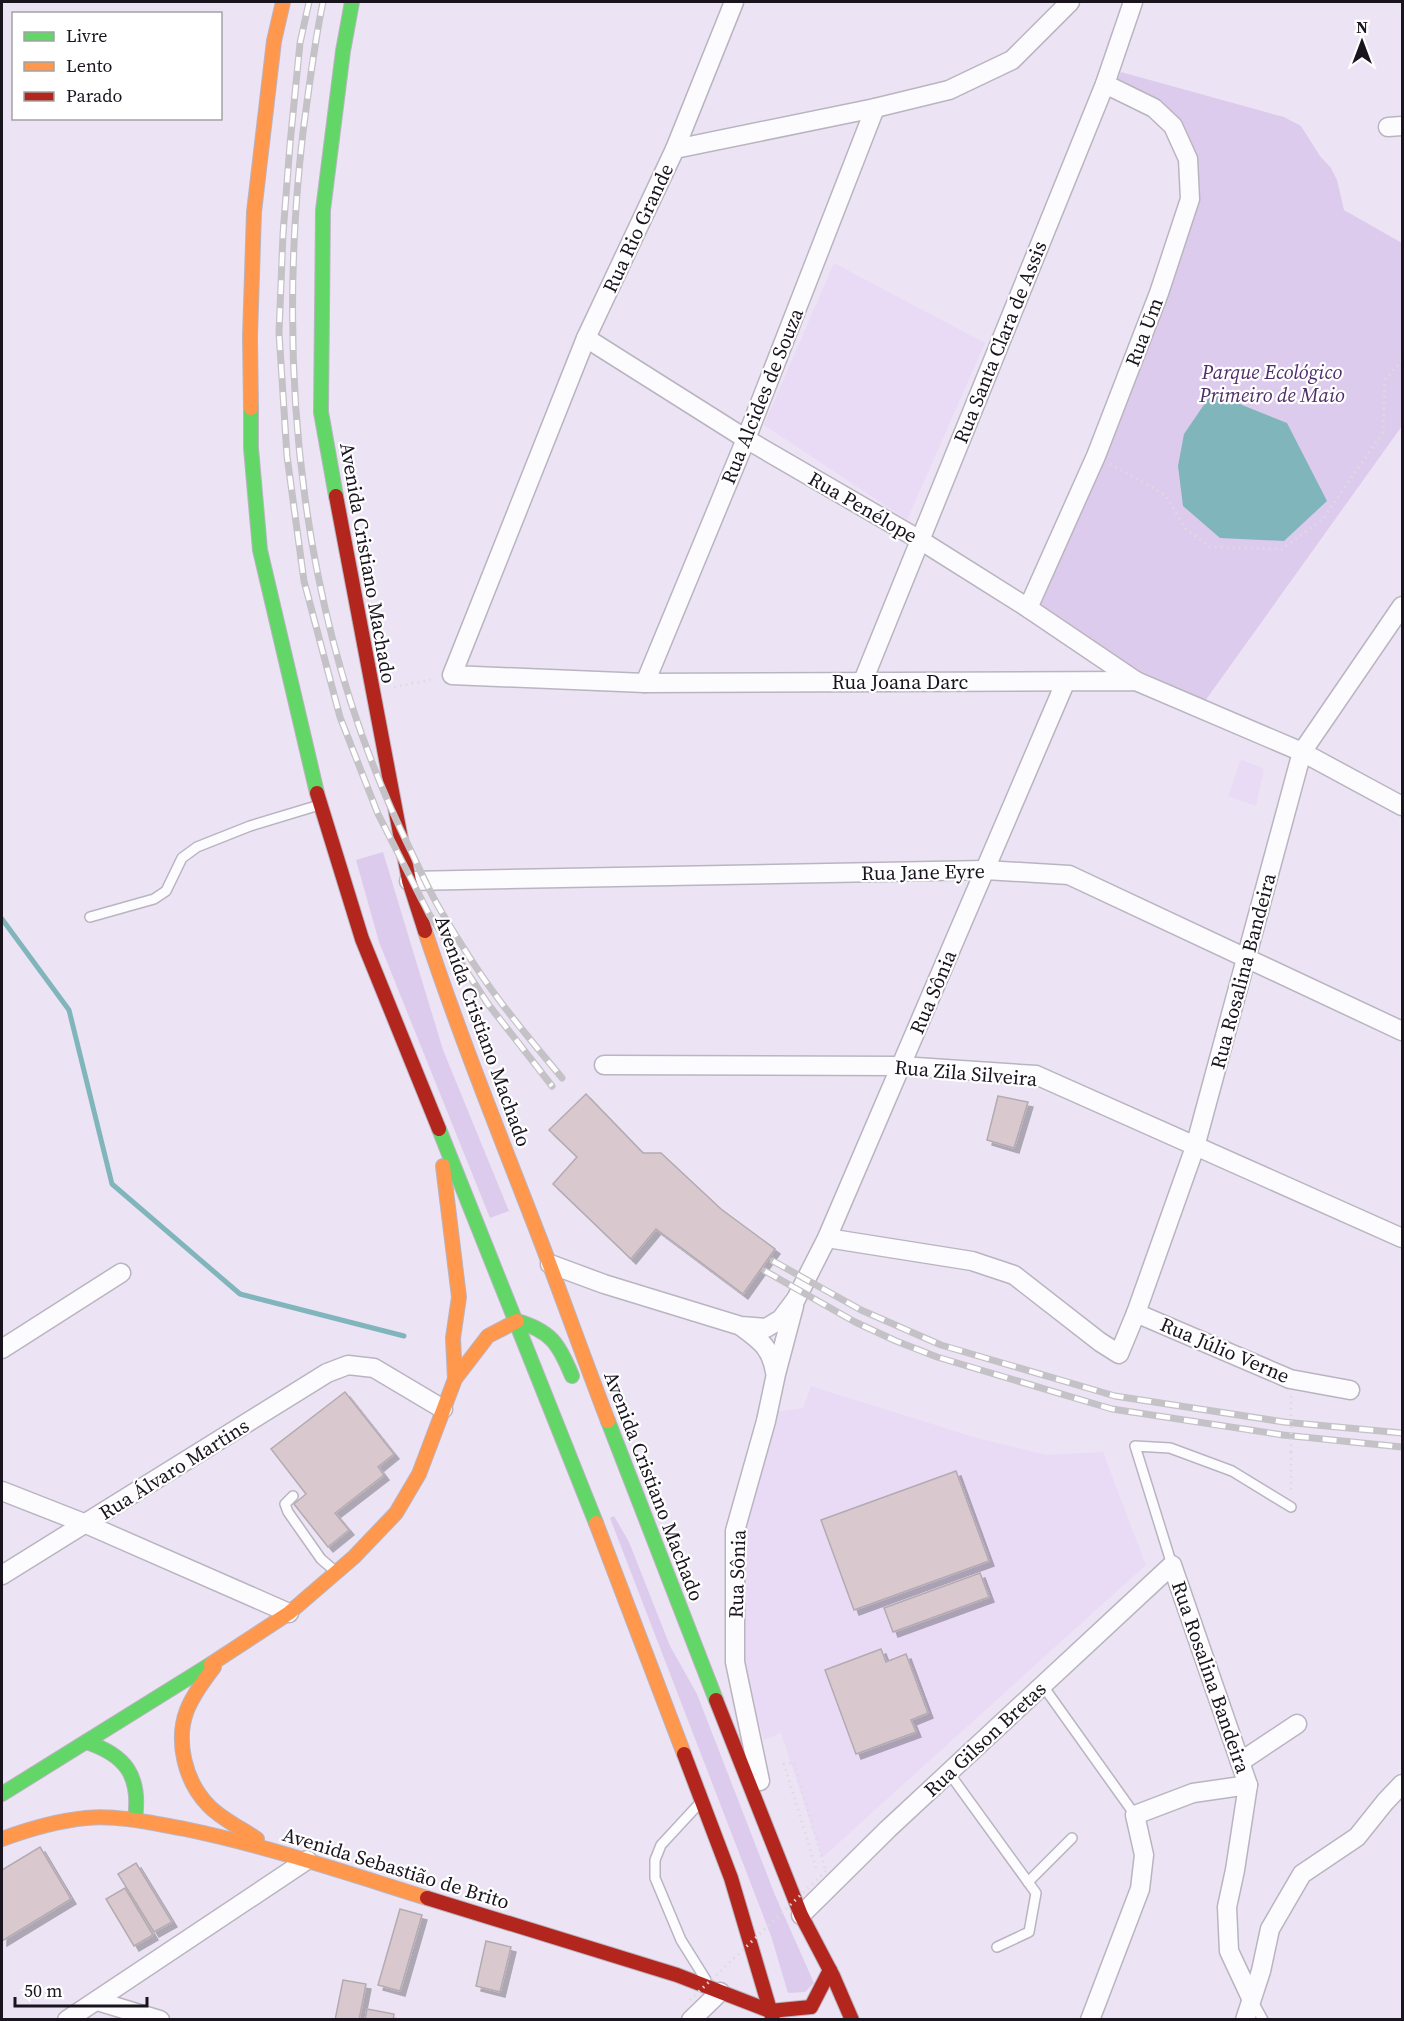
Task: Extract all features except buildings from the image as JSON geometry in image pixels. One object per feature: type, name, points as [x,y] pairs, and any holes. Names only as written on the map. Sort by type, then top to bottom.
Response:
[{"type":"main road","points":[[283,2],[274,41],[255,212],[250,337],[251,448],[260,550],[311,774],[362,939],[503,1273],[517,1321],[731,1878],[771,2015],[811,2007],[830,1971]]},
{"type":"main road","name":"Avenida Cristiano Machado","points":[[352,2],[343,51],[323,210],[321,412],[409,881],[448,1000],[544,1265],[566,1312],[801,1915],[852,2019]]},
{"type":"main road","points":[[438,1123],[464,1294],[453,1338],[455,1379]]},
{"type":"main road","points":[[484,1281],[503,1273]]},
{"type":"main road","points":[[2,1794],[289,1613],[354,1557],[396,1513],[419,1474],[455,1379],[488,1336],[517,1321],[548,1333],[561,1349],[579,1394]]},
{"type":"main road","points":[[634,1521],[650,1530]]},
{"type":"main road","points":[[219,1659],[186,1712],[183,1735],[188,1773],[197,1792],[209,1806],[278,1852]]},
{"type":"main road","points":[[86,1742],[113,1752],[123,1761],[136,1792],[135,1819]]},
{"type":"main road","name":"Avenida Sebastião de Brito","points":[[2,1839],[37,1826],[87,1818],[135,1819],[208,1834],[307,1860],[677,1975],[771,2015]]},
{"type":"street","points":[[675,149],[734,2]]},
{"type":"street","name":"Rua Santa Clara de Assis","points":[[863,681],[1105,84],[1133,2]]},
{"type":"street","name":"Rua Rio Grande","points":[[452,675],[586,338],[675,149],[875,108],[949,90],[1012,60],[1062,4]]},
{"type":"street","name":"Rua Um","points":[[1028,608],[1096,456],[1160,293],[1190,199],[1188,159],[1173,126],[1155,108],[1105,84]]},
{"type":"street","name":"Rua Alcides de Souza","points":[[645,683],[746,439],[875,108]]},
{"type":"street","name":"Rua Penélope","points":[[586,338],[746,439],[920,540],[1028,608],[1136,681]]},
{"type":"street","name":"Rua Rosalina Bandeira","points":[[827,1238],[972,1261],[1014,1275],[1100,1342],[1119,1354],[1136,1313],[1195,1147],[1302,752],[1402,606]]},
{"type":"street","name":"Rua Joana Darc","points":[[452,675],[645,683],[1136,681],[1302,752],[1402,806]]},
{"type":"street","name":"Rua Sônia","points":[[544,1265],[741,1326],[766,1328],[781,1319],[796,1299],[827,1238],[1065,683]]},
{"type":"street","name":"Rua Jane Eyre","points":[[409,881],[985,870],[1069,875],[1402,1031]]},
{"type":"street","name":"Rua Zila Silveira","points":[[604,1065],[901,1066],[1036,1075],[1402,1238]]},
{"type":"street","points":[[2,1349],[122,1273]]},
{"type":"street","name":"Rua Sônia","points":[[776,1853],[735,1662],[735,1531],[766,1421],[796,1299]]},
{"type":"street","name":"Rua Júlio Verne","points":[[1136,1313],[1290,1380],[1350,1390]]},
{"type":"street","points":[[741,1326],[759,1339],[772,1356],[776,1374]]},
{"type":"street","name":"Rua Álvaro Martins","points":[[2,1575],[327,1373],[348,1365],[374,1368],[443,1409]]},
{"type":"street","points":[[2,1491],[86,1524],[289,1613]]},
{"type":"street","name":"Rua Rosalina Bandeira","points":[[1172,1565],[1248,1785],[1227,1907],[1229,1951],[1251,1998]]},
{"type":"street","name":"Rua Gilson Bretas","points":[[801,1915],[888,1829],[1172,1565]]},
{"type":"street","points":[[1240,1762],[1298,1724]]},
{"type":"street","points":[[1245,2019],[1261,1971],[1270,1929],[1302,1874],[1357,1837],[1402,1784]]},
{"type":"street","points":[[1090,2019],[1140,1889],[1144,1855],[1135,1815],[1193,1793],[1248,1785]]},
{"type":"street","points":[[67,2019],[307,1860]]},
{"type":"street","points":[[691,2019],[715,1990]]},
{"type":"street","points":[[97,2001],[160,2019]]},
{"type":"lane","points":[[90,917],[154,899],[166,891],[182,858],[197,847],[249,826],[321,804]]},
{"type":"lane","points":[[1172,1565],[1135,1446],[1170,1448],[1232,1472],[1291,1507]]},
{"type":"lane","points":[[293,1496],[285,1504],[288,1512],[321,1559],[336,1572]]},
{"type":"lane","points":[[1043,1686],[1135,1815]]},
{"type":"lane","points":[[949,1773],[1036,1893],[1029,1932],[997,1947]]},
{"type":"lane","points":[[701,1802],[661,1845],[656,1860],[655,1878],[681,1940],[715,1990]]},
{"type":"lane","points":[[1028,1882],[1072,1838]]},
{"type":"lane","points":[[1251,1998],[1263,2019]]},
{"type":"path","points":[[1096,456],[1165,495],[1186,529],[1210,547],[1282,549],[1323,519],[1383,432],[1385,380],[1402,360]]},
{"type":"path","points":[[372,691],[452,675]]},
{"type":"path","points":[[1291,1410],[1291,1507]]},
{"type":"path","points":[[690,2000],[826,1871],[794,1762],[784,1764],[816,1868]]},
{"type":"shaded area","points":[[834,263],[985,343],[907,520],[764,425]]},
{"type":"shaded area","points":[[1212,393],[1287,423],[1327,501],[1284,541],[1220,538],[1183,506],[1178,466],[1184,434]]},
{"type":"shaded area","points":[[1241,759],[1264,769],[1256,806],[1228,796]]},
{"type":"shaded area","points":[[811,1386],[977,1438],[1047,1455],[1103,1452],[1146,1565],[822,1858],[781,1733],[764,1740],[740,1661],[745,1533],[775,1412],[803,1408]]},
{"type":"green space","name":"Parque Ecológico Primeiro de Maio","points":[[1121,72],[1284,117],[1301,126],[1320,156],[1331,168],[1337,180],[1344,210],[1402,243],[1402,426],[1205,701],[1138,670],[1036,601],[1188,224],[1185,137],[1115,84]]},
{"type":"green space","points":[[383,852],[443,1050],[509,1211],[490,1218],[379,942],[356,860]]},
{"type":"green space","points":[[614,1516],[629,1542],[670,1646],[697,1694],[775,1895],[814,1983],[805,1992],[788,1993],[771,1936],[610,1518]]},
{"type":"waterway","points":[[2,919],[69,1010],[112,1184],[240,1294],[404,1336]]},
{"type":"railway","points":[[309,2],[300,43],[290,144],[279,333],[287,456],[304,581],[340,717],[378,814],[429,914],[488,1004],[552,1086]]},
{"type":"railway","points":[[323,2],[303,132],[295,224],[293,315],[296,407],[305,499],[321,589],[343,678],[373,765],[429,888],[473,963],[562,1078]]},
{"type":"railway","points":[[773,1261],[861,1310],[941,1345],[1115,1396],[1284,1422],[1402,1433]]},
{"type":"railway","points":[[765,1271],[855,1322],[896,1341],[937,1357],[1112,1409],[1283,1435],[1402,1447]]},
{"type":"traffic: fast","points":[[336,496],[321,412],[323,210],[343,51],[352,2]]},
{"type":"traffic: fast","points":[[251,408],[251,448],[260,550],[317,793]]},
{"type":"traffic: fast","points":[[439,1129],[596,1523]]},
{"type":"traffic: fast","points":[[517,1321],[546,1334],[563,1355],[572,1376]]},
{"type":"traffic: fast","points":[[608,1421],[716,1700]]},
{"type":"traffic: fast","points":[[2,1794],[211,1664]]},
{"type":"traffic: fast","points":[[86,1742],[111,1753],[128,1769],[136,1791],[135,1819]]},
{"type":"traffic: slow","points":[[251,408],[250,337],[254,212],[274,41],[283,2]]},
{"type":"traffic: slow","points":[[425,931],[465,1046],[608,1421]]},
{"type":"traffic: slow","points":[[443,1166],[459,1297],[453,1338],[455,1379]]},
{"type":"traffic: slow","points":[[211,1664],[289,1613],[354,1557],[396,1513],[419,1474],[455,1379],[488,1336],[517,1321]]},
{"type":"traffic: slow","points":[[596,1523],[684,1754]]},
{"type":"traffic: slow","points":[[214,1667],[187,1710],[182,1735],[184,1760],[193,1784],[208,1805],[225,1819],[257,1839]]},
{"type":"traffic: slow","points":[[2,1839],[75,1819],[98,1817],[136,1820],[246,1843],[427,1898]]},
{"type":"traffic: jam","points":[[336,496],[409,881],[425,931]]},
{"type":"traffic: jam","points":[[317,793],[362,939],[439,1129]]},
{"type":"traffic: jam","points":[[716,1700],[801,1915],[833,1976],[852,2020]]},
{"type":"traffic: jam","points":[[684,1754],[731,1878],[773,2020]]},
{"type":"traffic: jam","points":[[427,1898],[677,1975],[770,2011],[811,2007],[830,1970]]}]
